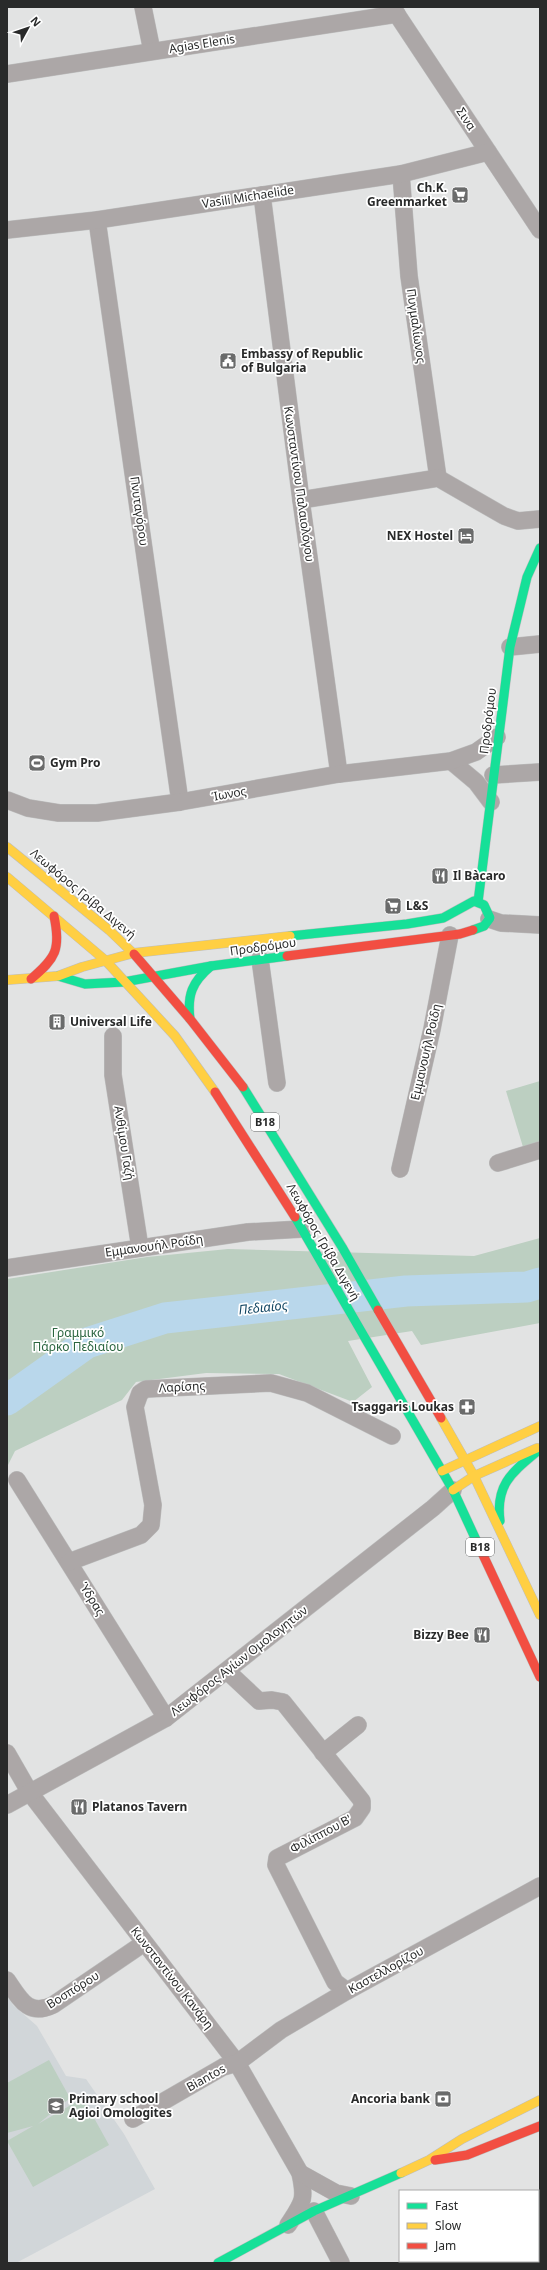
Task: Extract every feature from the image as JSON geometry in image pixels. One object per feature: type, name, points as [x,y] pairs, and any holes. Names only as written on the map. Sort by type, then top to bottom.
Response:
[{"type":"main road","name":"Προδρόμου","points":[[7,980],[58,976],[105,960],[134,953],[407,924],[443,918],[467,904],[478,902],[491,802],[497,738],[510,648],[527,577],[540,548]]},
{"type":"main road","name":"Λεωφόρος Γρίβα Διγενή","points":[[7,847],[109,930],[134,953],[190,1019],[251,1098],[342,1247],[474,1476],[540,1615]]},
{"type":"main road","name":"Λεωφόρος Γρίβα Διγενή","points":[[7,877],[105,960],[174,1036],[230,1112],[302,1229],[453,1490],[540,1676]]},
{"type":"main road","points":[[478,902],[487,908],[489,919]]},
{"type":"main road","points":[[462,908],[458,926],[472,930]]},
{"type":"main road","points":[[31,979],[48,964],[58,946],[59,936],[54,916]]},
{"type":"main road","name":"Προδρόμου","points":[[58,976],[85,984],[124,982],[211,966],[458,926],[472,930],[483,928],[489,919]]},
{"type":"main road","points":[[190,1019],[188,1003],[192,985],[198,977],[211,966]]},
{"type":"main road","points":[[442,1471],[540,1426]]},
{"type":"main road","points":[[453,1490],[474,1476],[540,1448]]},
{"type":"main road","points":[[504,1537],[497,1504],[499,1492],[505,1481],[540,1448]]},
{"type":"main road","points":[[218,2263],[314,2211],[430,2160],[462,2139],[540,2100]]},
{"type":"main road","points":[[430,2160],[467,2155],[540,2126]]},
{"type":"street","points":[[143,7],[152,51]]},
{"type":"street","name":"Agias Elenis","points":[[7,74],[395,11]]},
{"type":"street","name":"Σινα","points":[[395,11],[540,230]]},
{"type":"street","name":"Vasili Michaelide","points":[[7,230],[97,220],[401,174],[488,152]]},
{"type":"street","name":"Πυγμαλίωνος","points":[[401,174],[409,276],[438,478]]},
{"type":"street","name":"Κωνσταντίνου Παλαιολόγου","points":[[262,194],[301,500],[340,774]]},
{"type":"street","name":"Πνυταγόρου","points":[[97,220],[180,802]]},
{"type":"street","points":[[301,500],[438,478],[504,516],[518,521],[540,519]]},
{"type":"street","points":[[510,648],[540,644]]},
{"type":"street","name":"Ίωνος","points":[[7,800],[28,808],[59,813],[97,813],[180,802],[340,774],[451,761],[476,752],[497,738]]},
{"type":"street","points":[[451,761],[476,782],[491,802]]},
{"type":"street","points":[[493,775],[540,772]]},
{"type":"street","points":[[489,919],[501,923],[540,925]]},
{"type":"street","name":"Εμμανουήλ Ροϊδη","points":[[400,1169],[432,1029],[458,926]]},
{"type":"street","points":[[260,959],[277,1083]]},
{"type":"street","name":"Ανθίμου Γαζή","points":[[113,1036],[113,1075],[140,1248]]},
{"type":"street","points":[[498,1163],[540,1150]]},
{"type":"street","name":"Εμμανουήλ Ροΐδη","points":[[7,1268],[248,1232],[302,1229]]},
{"type":"street","name":"Λαρίσης","points":[[69,1562],[141,1536],[151,1525],[153,1505],[135,1408],[140,1393],[146,1389],[271,1383],[308,1393],[392,1436]]},
{"type":"street","name":"Ύδρας","points":[[17,1480],[166,1718]]},
{"type":"street","name":"Λεωφόρος Αγίων Ομολογητών","points":[[7,1805],[166,1718],[453,1490]]},
{"type":"street","name":"Φιλίππου Β'","points":[[227,1671],[254,1699],[259,1701],[272,1700],[283,1702],[362,1801],[362,1808],[355,1818],[277,1858],[276,1865],[335,1982],[347,1991]]},
{"type":"street","points":[[323,1753],[358,1725]]},
{"type":"street","name":"Κωνσταντίνου Κανάρη","points":[[7,1753],[30,1793],[237,2063],[300,2173],[305,2194],[301,2204],[288,2225]]},
{"type":"street","name":"Καστελλορίζου","points":[[237,2063],[281,2030],[347,1991],[540,1886]]},
{"type":"street","name":"Βοσπόρου","points":[[7,1980],[20,2000],[37,2010],[45,2009],[54,2006],[144,1943]]},
{"type":"street","name":"Biantos","points":[[134,2119],[223,2067],[237,2063]]},
{"type":"street","points":[[300,2173],[336,2193],[350,2196]]},
{"type":"street","points":[[314,2211],[341,2263]]},
{"type":"shaded area","name":"Primary school Agioi Omologites","points":[[7,1996],[13,2005],[37,2026],[66,2076],[86,2079],[124,2134],[155,2189],[16,2263],[7,2263]]},
{"type":"green space","points":[[540,1081],[540,1141],[523,1147],[506,1091]]},
{"type":"green space","name":"Γραμμικό Πάρκο Πεδιαίου","points":[[540,1238],[540,1323],[421,1345],[412,1331],[348,1341],[372,1387],[353,1402],[279,1374],[206,1373],[136,1382],[122,1400],[15,1451],[7,1467],[7,1279],[147,1257],[228,1249],[474,1256]]},
{"type":"green space","points":[[49,2060],[70,2098],[38,2124],[83,2098],[109,2145],[33,2187],[7,2141],[33,2126],[7,2133],[7,2083]]},
{"type":"waterway","name":"Πεδιαίος","points":[[7,1400],[87,1343],[165,1318],[406,1291],[527,1287],[540,1283]]},
{"type":"traffic: fast","points":[[478,902],[510,647],[527,577],[540,548]]},
{"type":"traffic: fast","points":[[290,936],[407,924],[443,918],[474,901],[484,905],[490,918],[484,926],[473,930]]},
{"type":"traffic: fast","points":[[58,976],[85,984],[124,982],[211,966],[287,956]]},
{"type":"traffic: fast","points":[[190,1019],[189,1003],[192,990],[195,983],[211,966]]},
{"type":"traffic: fast","points":[[243,1087],[342,1247],[378,1310]]},
{"type":"traffic: fast","points":[[295,1217],[453,1490],[477,1542]]},
{"type":"traffic: fast","points":[[500,1521],[500,1497],[508,1479],[522,1464],[540,1449]]},
{"type":"traffic: fast","points":[[218,2263],[314,2211],[401,2173]]},
{"type":"traffic: slow","points":[[7,847],[109,930],[134,954]]},
{"type":"traffic: slow","points":[[7,877],[105,960],[175,1036],[215,1092]]},
{"type":"traffic: slow","points":[[7,980],[58,976],[82,967],[134,953],[290,936]]},
{"type":"traffic: slow","points":[[441,1418],[474,1476],[540,1615]]},
{"type":"traffic: slow","points":[[442,1471],[540,1426]]},
{"type":"traffic: slow","points":[[453,1490],[474,1476],[537,1448]]},
{"type":"traffic: slow","points":[[401,2173],[429,2160],[462,2139],[540,2100]]},
{"type":"traffic: jam","points":[[31,979],[46,965],[54,952],[57,937],[54,916]]},
{"type":"traffic: jam","points":[[287,956],[460,934],[473,930]]},
{"type":"traffic: jam","points":[[134,954],[190,1019],[243,1087]]},
{"type":"traffic: jam","points":[[215,1092],[295,1217]]},
{"type":"traffic: jam","points":[[378,1310],[441,1418]]},
{"type":"traffic: jam","points":[[477,1542],[540,1677]]},
{"type":"traffic: jam","points":[[435,2160],[467,2155],[540,2126]]},
{"type":"place","name":"Ch.K. Greenmarket","points":[[460,195]]},
{"type":"place","name":"Embassy of Republic of Bulgaria","points":[[228,361]]},
{"type":"place","name":"NEX Hostel","points":[[466,536]]},
{"type":"place","name":"Gym Pro","points":[[37,763]]},
{"type":"place","name":"Il Bàcaro","points":[[440,876]]},
{"type":"place","name":"L&S","points":[[393,906]]},
{"type":"place","name":"Universal Life","points":[[57,1022]]},
{"type":"place","name":"Tsaggaris Loukas","points":[[467,1407]]},
{"type":"place","name":"Bizzy Bee","points":[[482,1635]]},
{"type":"place","name":"Platanos Tavern","points":[[79,1807]]},
{"type":"place","name":"Ancoria bank","points":[[443,2099]]},
{"type":"place","name":"Primary school Agioi Omologites","points":[[56,2106]]}]
